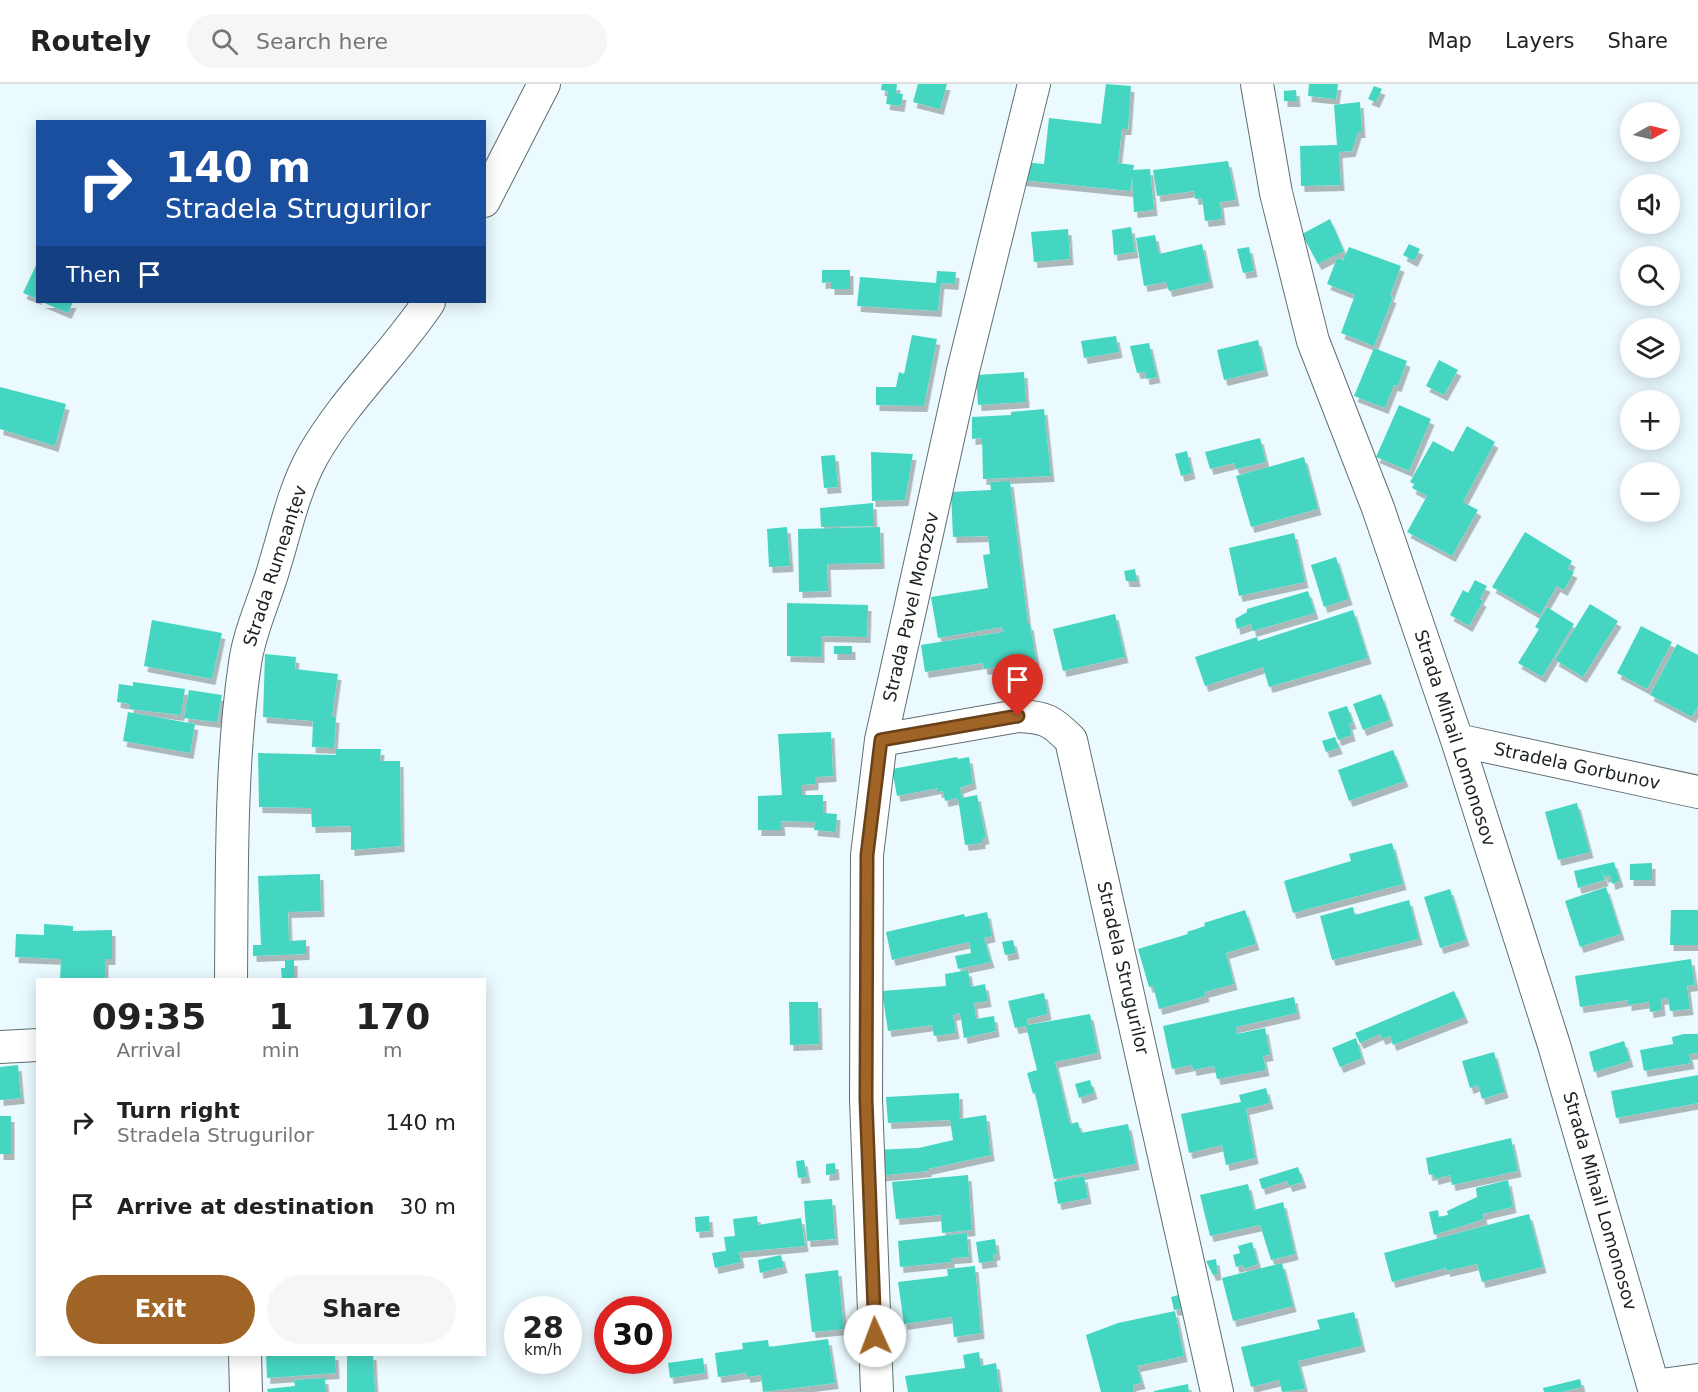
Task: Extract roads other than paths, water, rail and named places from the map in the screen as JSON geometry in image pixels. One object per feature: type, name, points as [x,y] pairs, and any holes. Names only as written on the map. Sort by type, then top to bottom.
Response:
[{"type":"street","points":[[486,197],[544,84]]},
{"type":"street","name":"Strada Pavel Morozov","points":[[877,1392],[866,1099],[867,855],[881,740],[963,371],[1034,84]]},
{"type":"street","name":"Strada Mihail Lomonosov","points":[[1257,84],[1276,193],[1313,341],[1378,508],[1457,740],[1554,1045],[1655,1389]]},
{"type":"street","name":"Strada Rumeanțev","points":[[231,978],[239,717],[245,662],[254,619],[273,571],[295,495],[312,457],[358,389],[411,329],[428,303]]},
{"type":"street","name":"Stradela Strugurilor","points":[[881,740],[1018,716],[1038,717],[1053,723],[1071,740],[1217,1392]]},
{"type":"street","name":"Stradela Gorbunov","points":[[1457,740],[1698,792]]},
{"type":"street","points":[[0,1047],[36,1045]]},
{"type":"street","points":[[245,1356],[246,1392]]},
{"type":"street","points":[[1655,1389],[1698,1380]]}]
